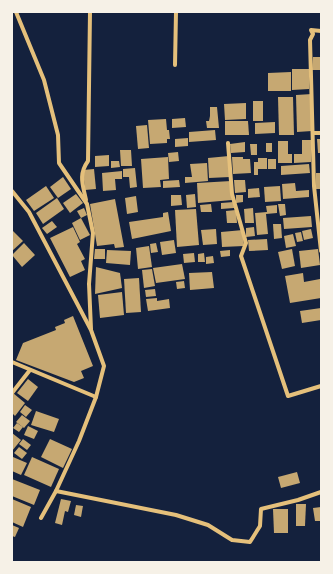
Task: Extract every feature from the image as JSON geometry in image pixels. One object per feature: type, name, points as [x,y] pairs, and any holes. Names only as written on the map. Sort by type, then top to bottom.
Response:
[{"type":"street","points":[[16,12],[44,80],[58,135],[59,163],[86,204]]},
{"type":"street","points":[[90,12],[88,161],[82,169],[81,174],[93,234],[88,284],[92,330]]},
{"type":"street","points":[[175,64],[176,12]]},
{"type":"street","points":[[321,31],[311,30],[313,34],[310,40],[314,133],[314,186],[321,233],[321,251]]},
{"type":"street","points":[[314,133],[321,133]]},
{"type":"street","points":[[228,143],[232,194],[246,243],[242,256],[288,396],[321,386]]},
{"type":"street","points":[[12,191],[29,212],[92,330],[104,366],[96,397],[56,491],[41,518]]},
{"type":"street","points":[[12,362],[96,397]]},
{"type":"street","points":[[12,393],[30,370]]},
{"type":"street","points":[[56,491],[176,515],[208,525],[232,540],[250,542],[260,526],[261,509],[298,500],[321,492]]},
{"type":"building","points":[[313,57],[321,57],[320,70],[312,70]]},
{"type":"building","points":[[292,69],[309,69],[309,89],[292,90]]},
{"type":"building","points":[[291,72],[291,91],[268,91],[268,73]]},
{"type":"building","points":[[312,94],[312,131],[297,132],[296,95]]},
{"type":"building","points":[[278,97],[293,97],[294,135],[279,135]]},
{"type":"building","points":[[253,101],[263,101],[263,121],[253,121]]},
{"type":"building","points":[[246,103],[246,119],[225,120],[224,104]]},
{"type":"building","points":[[210,107],[217,107],[219,128],[207,128],[206,121],[209,121]]},
{"type":"building","points":[[185,118],[186,127],[172,128],[172,119]]},
{"type":"building","points":[[166,119],[170,139],[167,139],[167,143],[150,144],[148,120]]},
{"type":"building","points":[[225,121],[248,121],[249,135],[225,135]]},
{"type":"building","points":[[275,122],[275,133],[255,134],[255,123]]},
{"type":"building","points":[[147,125],[149,148],[138,149],[136,126]]},
{"type":"building","points":[[215,130],[216,140],[189,142],[189,132]]},
{"type":"building","points":[[188,138],[188,146],[175,147],[175,139]]},
{"type":"building","points":[[317,139],[321,139],[321,153],[318,153]]},
{"type":"building","points":[[302,140],[311,140],[311,162],[294,163],[294,154],[302,154]]},
{"type":"building","points":[[278,141],[288,141],[288,154],[292,154],[292,163],[278,163]]},
{"type":"building","points":[[245,142],[245,152],[231,153],[230,144]]},
{"type":"building","points":[[266,143],[272,143],[272,152],[266,152]]},
{"type":"building","points":[[250,144],[257,144],[257,155],[251,155]]},
{"type":"building","points":[[120,150],[131,150],[132,166],[121,166]]},
{"type":"building","points":[[178,152],[179,161],[169,162],[168,153]]},
{"type":"building","points":[[109,155],[109,166],[95,167],[95,156]]},
{"type":"building","points":[[229,156],[230,177],[209,178],[208,158]]},
{"type":"building","points":[[168,157],[169,179],[160,180],[161,187],[143,188],[141,159]]},
{"type":"building","points":[[232,157],[243,157],[243,159],[250,159],[251,173],[233,174]]},
{"type":"building","points":[[258,158],[267,158],[267,169],[258,169],[258,175],[254,175],[254,162],[258,162]]},
{"type":"building","points":[[268,159],[276,159],[276,169],[268,169]]},
{"type":"building","points":[[111,161],[119,161],[120,167],[111,168]]},
{"type":"building","points":[[207,163],[208,181],[185,183],[185,177],[192,177],[190,164]]},
{"type":"building","points":[[309,164],[310,173],[281,175],[281,166]]},
{"type":"building","points":[[135,168],[137,187],[130,188],[129,177],[123,177],[123,169]]},
{"type":"building","points":[[94,169],[96,189],[85,190],[83,170]]},
{"type":"building","points":[[122,171],[122,179],[115,179],[116,190],[103,191],[102,173]]},
{"type":"building","points":[[316,173],[321,173],[321,189],[316,189]]},
{"type":"building","points":[[63,177],[71,189],[58,198],[50,187]]},
{"type":"building","points":[[179,180],[180,187],[163,188],[163,181]]},
{"type":"building","points":[[234,180],[245,180],[246,192],[235,193]]},
{"type":"building","points":[[231,181],[232,200],[198,203],[197,183]]},
{"type":"building","points":[[295,183],[296,191],[309,190],[309,197],[283,199],[282,184]]},
{"type":"building","points":[[46,186],[54,198],[34,211],[26,200]]},
{"type":"building","points":[[280,186],[281,201],[265,202],[264,187]]},
{"type":"building","points":[[259,188],[260,197],[248,198],[248,189]]},
{"type":"building","points":[[76,194],[83,203],[70,213],[63,203]]},
{"type":"building","points":[[195,194],[196,207],[187,208],[186,195]]},
{"type":"building","points":[[171,195],[181,195],[182,205],[171,206]]},
{"type":"building","points":[[236,195],[243,195],[243,202],[236,203]]},
{"type":"building","points":[[136,196],[138,212],[127,214],[125,198]]},
{"type":"building","points":[[57,198],[64,209],[43,224],[36,213]]},
{"type":"building","points":[[115,199],[124,247],[115,248],[114,244],[97,246],[90,204]]},
{"type":"building","points":[[234,202],[234,208],[221,209],[221,203]]},
{"type":"building","points":[[211,204],[212,212],[201,212],[200,205]]},
{"type":"building","points":[[278,204],[285,204],[286,215],[280,216]]},
{"type":"building","points":[[277,205],[277,213],[266,214],[268,234],[257,235],[255,213],[267,212],[266,206]]},
{"type":"building","points":[[84,208],[87,215],[81,218],[77,211]]},
{"type":"building","points":[[253,208],[254,223],[245,223],[244,209]]},
{"type":"building","points":[[196,209],[199,245],[177,247],[175,210]]},
{"type":"building","points":[[236,210],[237,223],[227,223],[226,211]]},
{"type":"building","points":[[168,212],[171,231],[132,239],[129,222],[163,217],[163,213]]},
{"type":"building","points":[[311,216],[312,227],[284,229],[283,218]]},
{"type":"building","points":[[81,218],[90,235],[80,240],[72,223]]},
{"type":"building","points":[[52,221],[57,227],[47,234],[42,228]]},
{"type":"building","points":[[273,224],[281,224],[282,238],[274,239]]},
{"type":"building","points":[[73,227],[80,242],[77,244],[85,259],[81,261],[85,270],[70,277],[50,238]]},
{"type":"building","points":[[254,227],[255,236],[246,237],[246,228]]},
{"type":"building","points":[[216,229],[217,244],[203,245],[201,230]]},
{"type":"building","points":[[311,229],[313,238],[304,240],[302,231]]},
{"type":"building","points":[[12,230],[23,241],[12,251]]},
{"type":"building","points":[[243,230],[244,246],[222,247],[221,232]]},
{"type":"building","points":[[301,232],[303,241],[297,242],[295,233]]},
{"type":"building","points":[[293,234],[296,246],[286,248],[284,236]]},
{"type":"building","points":[[267,239],[268,250],[249,251],[248,240]]},
{"type":"building","points":[[174,240],[176,253],[162,255],[160,242]]},
{"type":"building","points":[[24,243],[35,255],[22,267],[12,255]]},
{"type":"building","points":[[156,243],[158,252],[151,253],[150,244]]},
{"type":"building","points":[[149,246],[152,267],[138,269],[136,248]]},
{"type":"building","points":[[95,249],[105,249],[105,259],[94,259]]},
{"type":"building","points":[[292,249],[295,266],[282,269],[278,252]]},
{"type":"building","points":[[318,249],[320,265],[301,268],[299,251]]},
{"type":"building","points":[[107,250],[131,251],[130,265],[106,263]]},
{"type":"building","points":[[230,250],[230,256],[221,257],[220,251]]},
{"type":"building","points":[[194,253],[195,262],[184,263],[183,254]]},
{"type":"building","points":[[204,253],[205,262],[198,262],[198,254]]},
{"type":"building","points":[[213,256],[214,263],[206,264],[206,257]]},
{"type":"building","points":[[182,264],[185,279],[156,283],[153,268]]},
{"type":"building","points":[[96,267],[120,273],[122,288],[95,294]]},
{"type":"building","points":[[152,269],[155,286],[144,288],[142,270]]},
{"type":"building","points":[[212,272],[214,288],[190,290],[189,273]]},
{"type":"building","points":[[303,273],[304,282],[320,279],[321,298],[290,303],[285,276]]},
{"type":"building","points":[[139,278],[141,312],[126,313],[124,279]]},
{"type":"building","points":[[184,281],[185,288],[177,289],[176,282]]},
{"type":"building","points":[[155,289],[156,296],[146,297],[145,290]]},
{"type":"building","points":[[122,292],[124,315],[100,318],[98,295]]},
{"type":"building","points":[[157,298],[157,301],[169,299],[170,308],[148,311],[146,299]]},
{"type":"building","points":[[321,308],[321,320],[302,323],[300,311]]},
{"type":"building","points":[[73,316],[93,366],[81,371],[84,378],[74,382],[16,360],[23,343],[56,330],[55,327],[65,323],[64,320]]},
{"type":"building","points":[[28,379],[38,387],[28,401],[17,393]]},
{"type":"building","points":[[13,393],[25,403],[15,416],[12,413]]},
{"type":"building","points":[[25,405],[32,410],[26,417],[20,412]]},
{"type":"building","points":[[36,411],[59,419],[54,432],[31,425]]},
{"type":"building","points":[[22,415],[30,421],[24,428],[16,422]]},
{"type":"building","points":[[17,423],[23,427],[19,432],[13,428]]},
{"type":"building","points":[[28,426],[38,431],[34,439],[24,435]]},
{"type":"building","points":[[12,433],[21,440],[12,451]]},
{"type":"building","points":[[23,439],[31,445],[27,450],[19,444]]},
{"type":"building","points":[[50,439],[72,449],[63,468],[41,457]]},
{"type":"building","points":[[19,447],[27,453],[22,459],[14,453]]},
{"type":"building","points":[[13,457],[27,463],[21,475],[12,471]]},
{"type":"building","points":[[32,457],[59,469],[51,487],[24,475]]},
{"type":"building","points":[[297,472],[300,483],[281,488],[278,477]]},
{"type":"building","points":[[12,479],[40,490],[34,505],[12,496]]},
{"type":"building","points":[[12,499],[31,507],[23,527],[12,522]]},
{"type":"building","points":[[61,499],[71,501],[68,512],[65,511],[62,525],[55,523]]},
{"type":"building","points":[[296,504],[306,504],[305,526],[296,526]]},
{"type":"building","points":[[76,505],[83,506],[81,517],[74,515]]},
{"type":"building","points":[[321,507],[321,521],[315,521],[313,508]]},
{"type":"building","points":[[273,509],[288,509],[288,533],[274,533]]},
{"type":"building","points":[[12,525],[19,528],[15,537],[12,536]]}]
